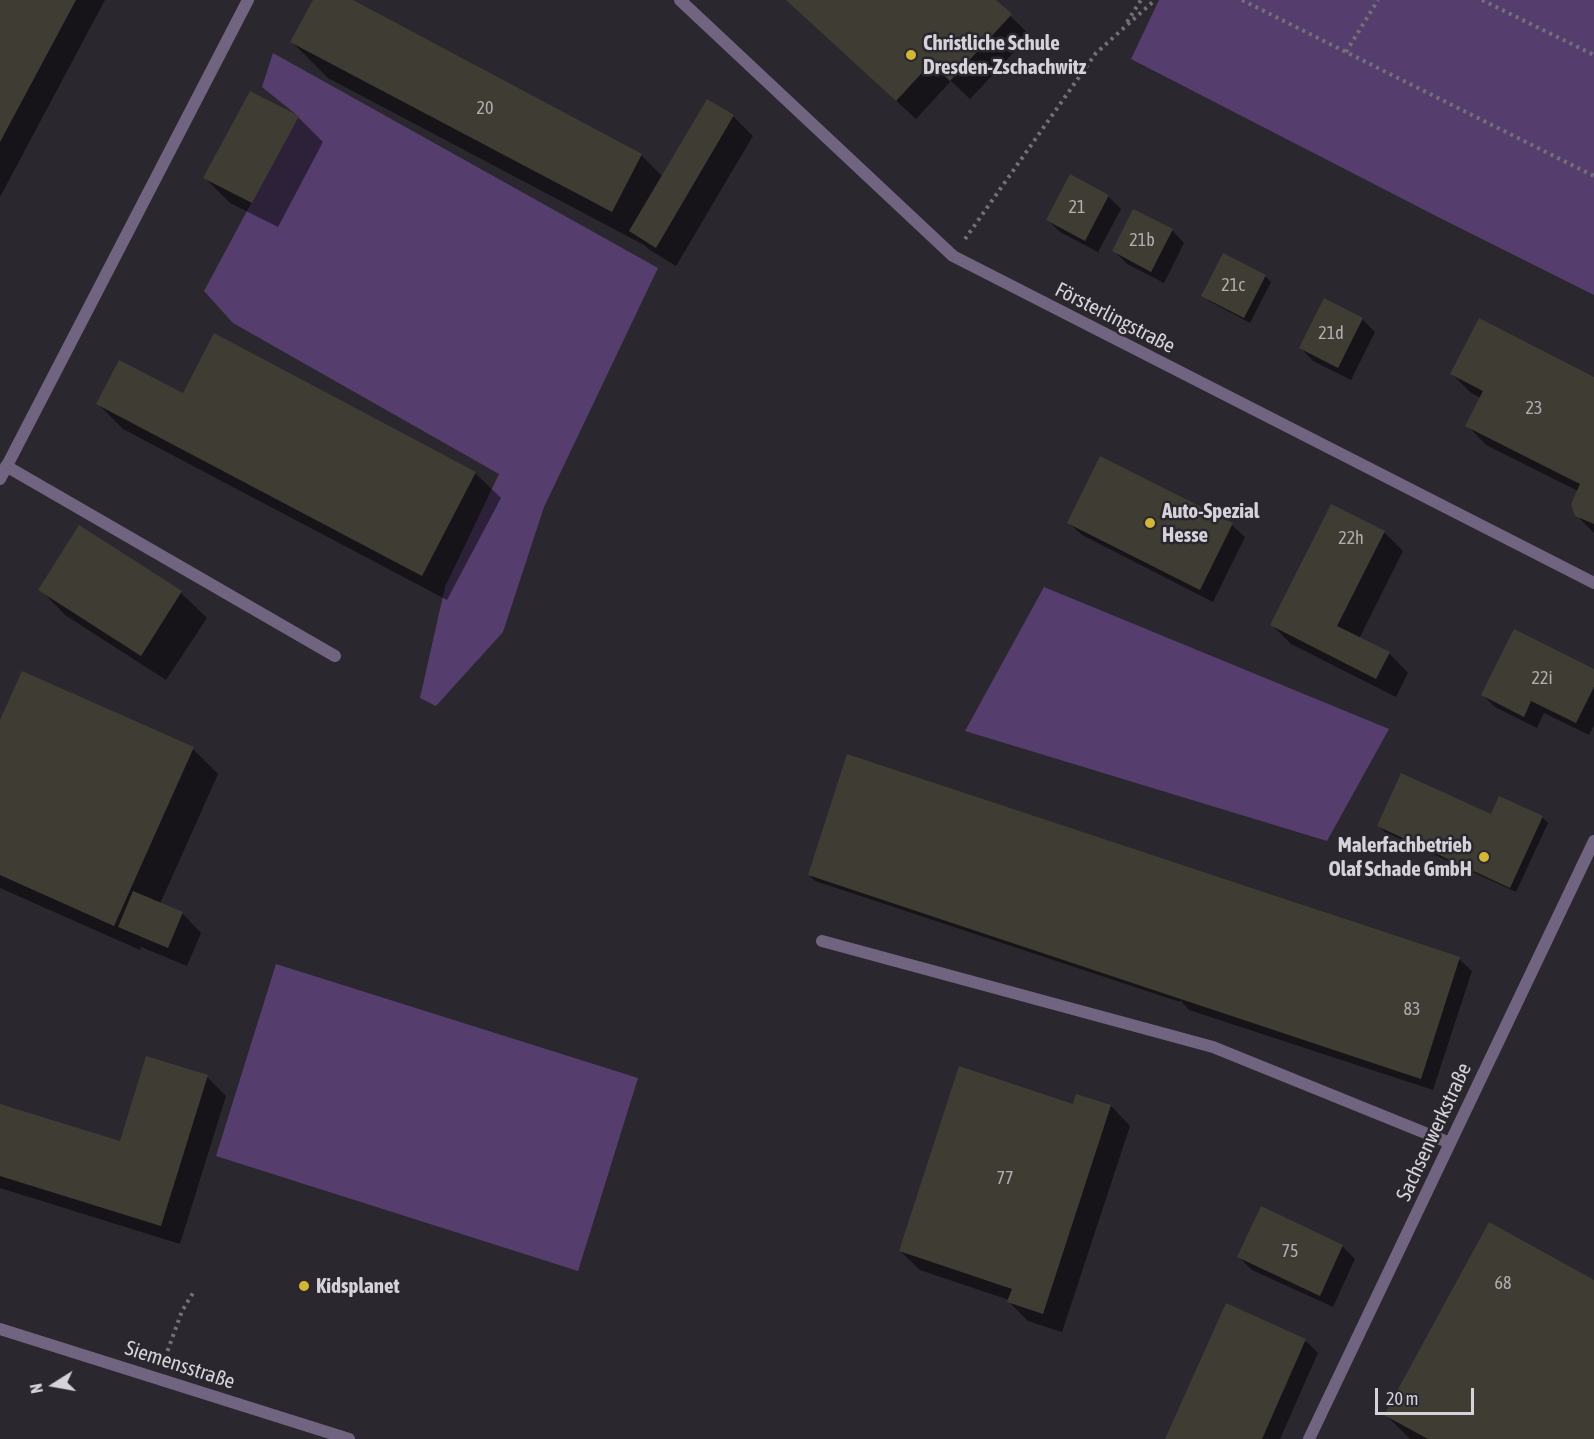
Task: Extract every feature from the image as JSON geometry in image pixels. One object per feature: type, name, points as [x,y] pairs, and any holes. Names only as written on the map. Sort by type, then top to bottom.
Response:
[{"type":"street","points":[[0,479],[248,0]]},
{"type":"street","name":"Försterlingstraße","points":[[680,0],[952,256],[1594,583]]},
{"type":"street","points":[[6,466],[335,656]]},
{"type":"street","name":"Sachsenwerkstraße","points":[[1309,1439],[1594,841]]},
{"type":"street","points":[[822,941],[1213,1047],[1450,1143]]},
{"type":"street","name":"Siemensstraße","points":[[0,1329],[349,1439]]},
{"type":"path","points":[[1125,26],[1141,0]]},
{"type":"path","points":[[952,256],[1096,53],[1155,0]]},
{"type":"path","points":[[1242,0],[1594,176]]},
{"type":"path","points":[[1346,52],[1378,0]]},
{"type":"path","points":[[1482,0],[1594,55]]},
{"type":"path","points":[[157,1378],[182,1311],[193,1293]]},
{"type":"shaded area","points":[[1159,0],[1594,0],[1594,295],[1131,59]]},
{"type":"shaded area","points":[[273,53],[658,268],[544,507],[503,632],[436,706],[420,698],[445,587],[499,474],[233,323],[204,291],[298,116],[262,87]]},
{"type":"shaded area","points":[[1044,587],[1389,729],[1327,841],[965,731]]},
{"type":"shaded area","points":[[276,964],[638,1078],[578,1271],[216,1156]]},
{"type":"building","points":[[0,0],[76,0],[0,142]]},
{"type":"building","points":[[313,0],[353,0],[642,154],[612,212],[290,42]]},
{"type":"building","points":[[786,0],[996,0],[1012,14],[950,81],[931,63],[896,101]]},
{"type":"building","points":[[250,91],[299,116],[252,203],[203,178]]},
{"type":"building","points":[[707,99],[734,115],[656,248],[629,231]]},
{"type":"building","points":[[1070,174],[1109,195],[1085,241],[1046,220]]},
{"type":"building","points":[[1133,209],[1173,229],[1151,272],[1112,251]]},
{"type":"building","points":[[1223,253],[1266,275],[1244,318],[1201,296]]},
{"type":"building","points":[[1324,298],[1363,318],[1338,368],[1299,348]]},
{"type":"building","points":[[1479,318],[1594,377],[1594,524],[1575,516],[1571,504],[1580,484],[1465,426],[1483,391],[1450,374]]},
{"type":"building","points":[[214,333],[476,472],[422,576],[96,404],[119,360],[183,393]]},
{"type":"building","name":"Auto-Spezial Hesse","points":[[1100,456],[1233,523],[1200,590],[1067,523]]},
{"type":"building","points":[[1331,504],[1385,531],[1337,626],[1390,652],[1376,679],[1270,625]]},
{"type":"building","points":[[79,525],[182,591],[141,656],[38,590]]},
{"type":"building","points":[[1514,629],[1594,669],[1594,687],[1576,723],[1531,701],[1524,717],[1481,695]]},
{"type":"building","points":[[22,671],[194,747],[114,926],[0,875],[0,720]]},
{"type":"building","points":[[847,754],[1460,957],[1421,1079],[808,875]]},
{"type":"building","name":"Malerfachbetrieb Olaf Schade GmbH","points":[[1401,773],[1491,814],[1499,796],[1543,816],[1510,888],[1377,826]]},
{"type":"building","points":[[133,891],[183,912],[168,948],[118,927]]},
{"type":"building","points":[[146,1056],[208,1075],[161,1226],[0,1176],[0,1104],[120,1141]]},
{"type":"building","points":[[959,1066],[1073,1104],[1076,1094],[1111,1105],[1043,1314],[1007,1302],[1012,1289],[899,1251]]},
{"type":"building","points":[[1261,1206],[1343,1245],[1320,1296],[1237,1257]]},
{"type":"building","points":[[1489,1222],[1594,1280],[1594,1439],[1428,1439],[1384,1415]]},
{"type":"building","points":[[1226,1303],[1306,1339],[1262,1439],[1165,1439]]},
{"type":"place","name":"Christliche Schule Dresden-Zschachwitz","points":[[911,55]]},
{"type":"place","name":"Auto-Spezial Hesse","points":[[1150,523]]},
{"type":"place","name":"Malerfachbetrieb Olaf Schade GmbH","points":[[1484,857]]},
{"type":"place","name":"Kidsplanet","points":[[304,1286]]}]
